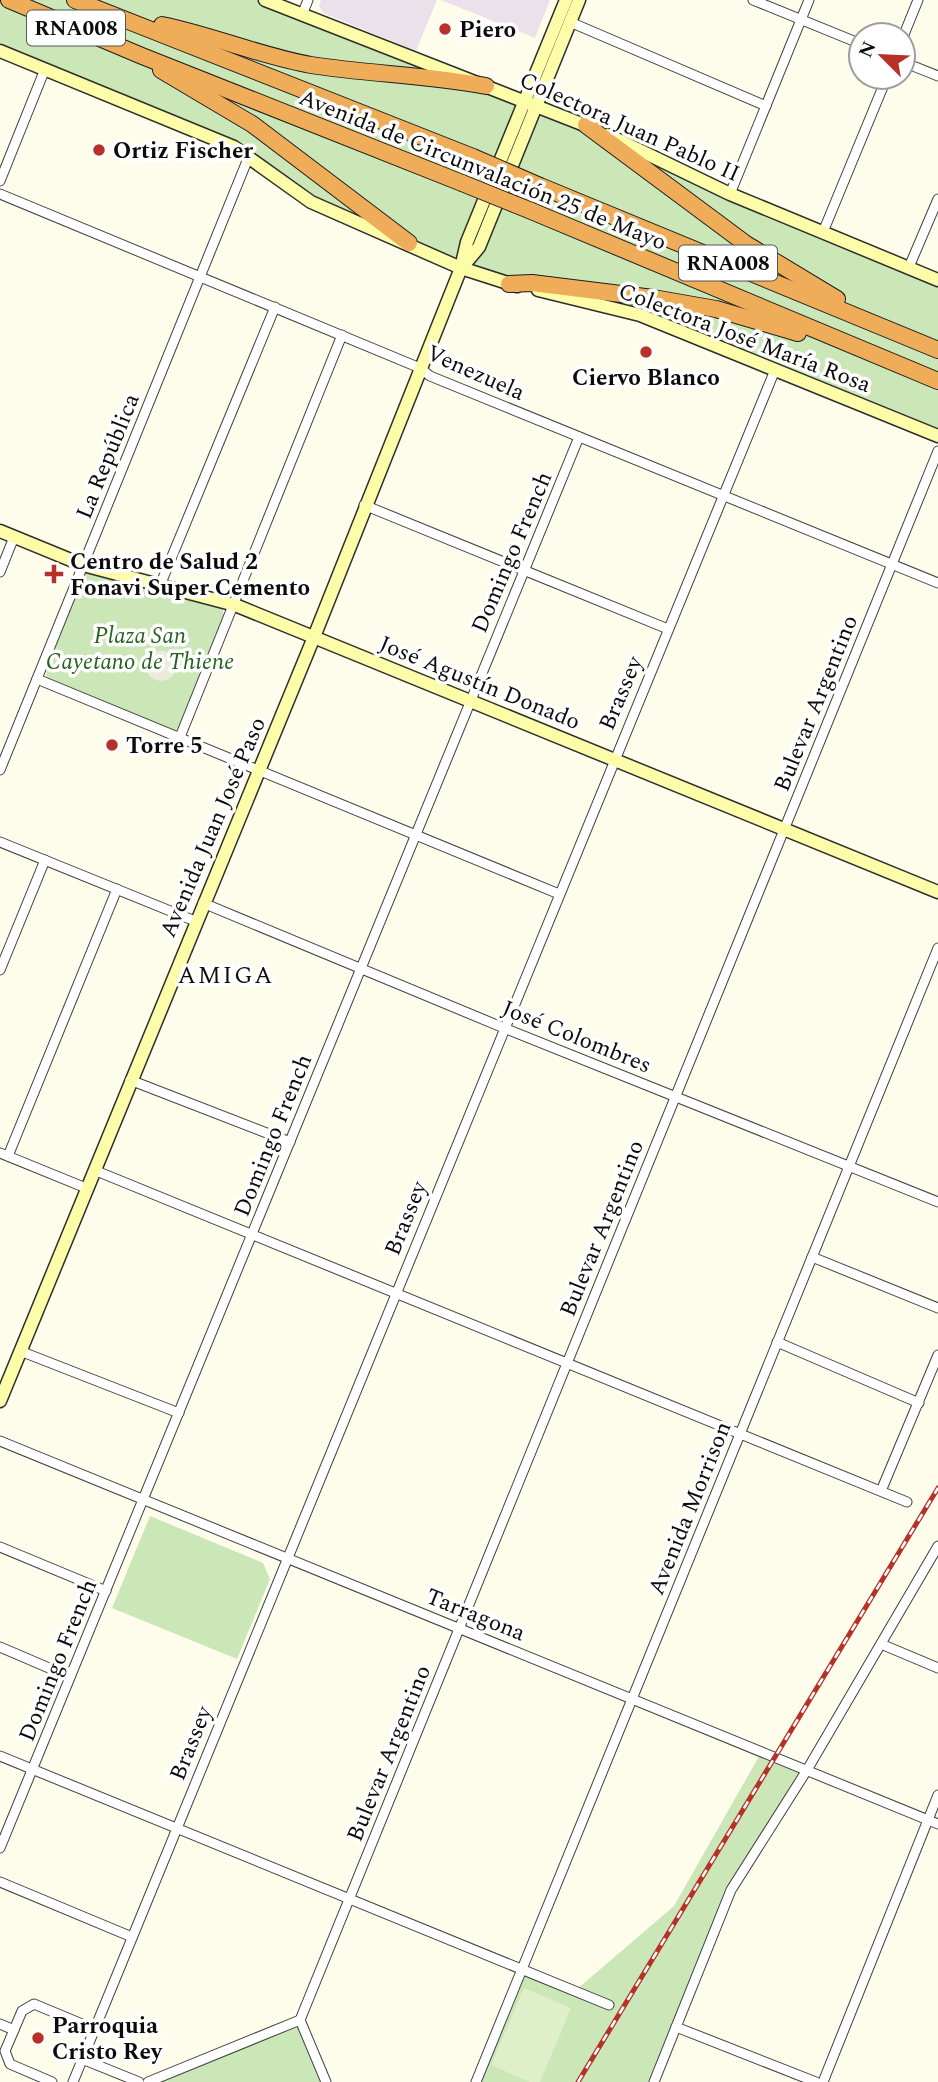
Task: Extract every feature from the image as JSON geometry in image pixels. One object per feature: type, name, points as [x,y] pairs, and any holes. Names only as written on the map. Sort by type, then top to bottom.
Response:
[{"type":"highway","name":"Avenida de Circunvalación 25 de Mayo","points":[[9,0],[142,56],[529,210],[938,381]]},
{"type":"highway","name":"Avenida de Circunvalación 25 de Mayo","points":[[75,0],[473,157],[938,350]]},
{"type":"highway","points":[[115,16],[170,27],[253,53],[313,65],[437,77],[486,86]]},
{"type":"highway","points":[[142,56],[181,84],[252,124],[409,243]]},
{"type":"highway","points":[[586,125],[793,275],[916,341]]},
{"type":"highway","points":[[509,284],[552,285],[716,309],[858,349]]},
{"type":"main road","name":"Colectora Juan Pablo II","points":[[265,0],[586,125],[730,194],[938,280]]},
{"type":"main road","name":"Avenida Juan José Paso","points":[[0,1401],[195,921],[314,637],[364,505],[461,268],[478,247],[566,0]]},
{"type":"main road","name":"Avenida Juan José Paso","points":[[531,103],[579,0]]},
{"type":"main road","name":"Colectora José María Rosa","points":[[0,51],[250,156],[311,202],[461,268],[509,284],[640,315],[938,436]]},
{"type":"main road","name":"José Agustín Donado","points":[[0,531],[83,565],[161,583],[235,605],[938,892]]},
{"type":"street","points":[[302,15],[308,0]]},
{"type":"street","points":[[753,0],[847,38]]},
{"type":"street","points":[[730,194],[808,0]]},
{"type":"street","points":[[909,21],[918,0]]},
{"type":"street","points":[[570,22],[766,106]]},
{"type":"street","points":[[917,68],[938,76]]},
{"type":"street","points":[[0,181],[45,69]]},
{"type":"street","points":[[823,232],[881,91]]},
{"type":"street","name":"La República","points":[[0,770],[250,156]]},
{"type":"street","name":"Venezuela","points":[[0,194],[420,368],[430,376],[938,583]]},
{"type":"street","points":[[909,267],[938,199]]},
{"type":"street","points":[[161,583],[275,307]]},
{"type":"street","points":[[180,737],[342,335]]},
{"type":"street","name":"Brassey","points":[[73,2082],[775,370]]},
{"type":"street","name":"Domingo French","points":[[0,1848],[579,437]]},
{"type":"street","name":"Bulevar Argentino","points":[[300,2020],[938,451]]},
{"type":"street","points":[[364,505],[668,629]]},
{"type":"street","points":[[0,572],[14,537]]},
{"type":"street","points":[[37,679],[559,894]]},
{"type":"street","points":[[0,842],[195,921]]},
{"type":"street","points":[[0,970],[45,860]]},
{"type":"street","points":[[86,1188],[4,1155],[117,889]]},
{"type":"street","name":"José Colombres","points":[[203,903],[504,1028],[938,1202]]},
{"type":"street","name":"Avenida Morrison","points":[[476,2082],[938,948]]},
{"type":"street","points":[[130,1080],[290,1142]]},
{"type":"street","points":[[94,1170],[907,1502]]},
{"type":"street","points":[[812,1257],[938,1308]]},
{"type":"street","points":[[777,1342],[919,1403]]},
{"type":"street","points":[[20,1351],[179,1413]]},
{"type":"street","points":[[881,1491],[938,1355]]},
{"type":"street","name":"Tarragona","points":[[0,1441],[938,1824]]},
{"type":"street","points":[[654,2082],[731,1890],[807,1770],[938,1546]]},
{"type":"street","points":[[0,1547],[106,1591]]},
{"type":"street","points":[[881,1643],[938,1668]]},
{"type":"street","points":[[0,1647],[70,1677]]},
{"type":"street","points":[[0,1755],[609,2005]]},
{"type":"street","points":[[823,2082],[938,1795]]},
{"type":"street","points":[[0,1882],[132,1937]]},
{"type":"street","points":[[51,2082],[10,2064],[5,2051],[22,2011],[34,2004],[94,2029]]},
{"type":"street","points":[[148,2082],[300,2020],[327,2082]]},
{"type":"street","points":[[0,2024],[14,2030]]},
{"type":"street","points":[[676,2027],[816,2082]]},
{"type":"street","points":[[82,2059],[138,2082]]},
{"type":"shaded area","points":[[321,0],[437,0],[416,51],[323,13],[319,6]]},
{"type":"shaded area","points":[[441,0],[550,0],[535,38]]},
{"type":"shaded area","points":[[161,651],[172,655],[176,666],[172,677],[161,681],[150,677],[146,666],[150,655]]},
{"type":"green space","points":[[0,0],[265,0],[486,86],[938,280],[938,436],[697,336],[509,284],[311,202],[250,156],[0,51]]},
{"type":"green space","name":"Plaza San Cayetano de Thiene","points":[[88,570],[222,606],[225,621],[183,723],[176,730],[167,729],[46,679],[48,653],[83,574]]},
{"type":"green space","points":[[150,1516],[263,1563],[270,1579],[237,1659],[112,1608]]},
{"type":"green space","points":[[762,1751],[807,1770],[731,1890],[654,2082],[476,2082],[522,1968],[576,1990],[674,1906]]},
{"type":"green space","points":[[524,1988],[571,2008],[540,2082],[530,2082],[491,2065]]},
{"type":"green space","points":[[300,2020],[326,2082],[148,2082]]},
{"type":"railway","points":[[578,2082],[938,1488]]},
{"type":"place","name":"Piero","points":[[445,29]]},
{"type":"place","name":"Ortiz Fischer","points":[[99,150]]},
{"type":"place","name":"Ciervo Blanco","points":[[646,352]]},
{"type":"place","name":"Centro de Salud 2 Fonavi Super Cemento","points":[[54,574]]},
{"type":"place","name":"Torre 5","points":[[112,745]]},
{"type":"place","name":"Parroquia Cristo Rey","points":[[38,2038]]},
{"type":"district","name":"AMIGA","points":[[226,975]]}]
